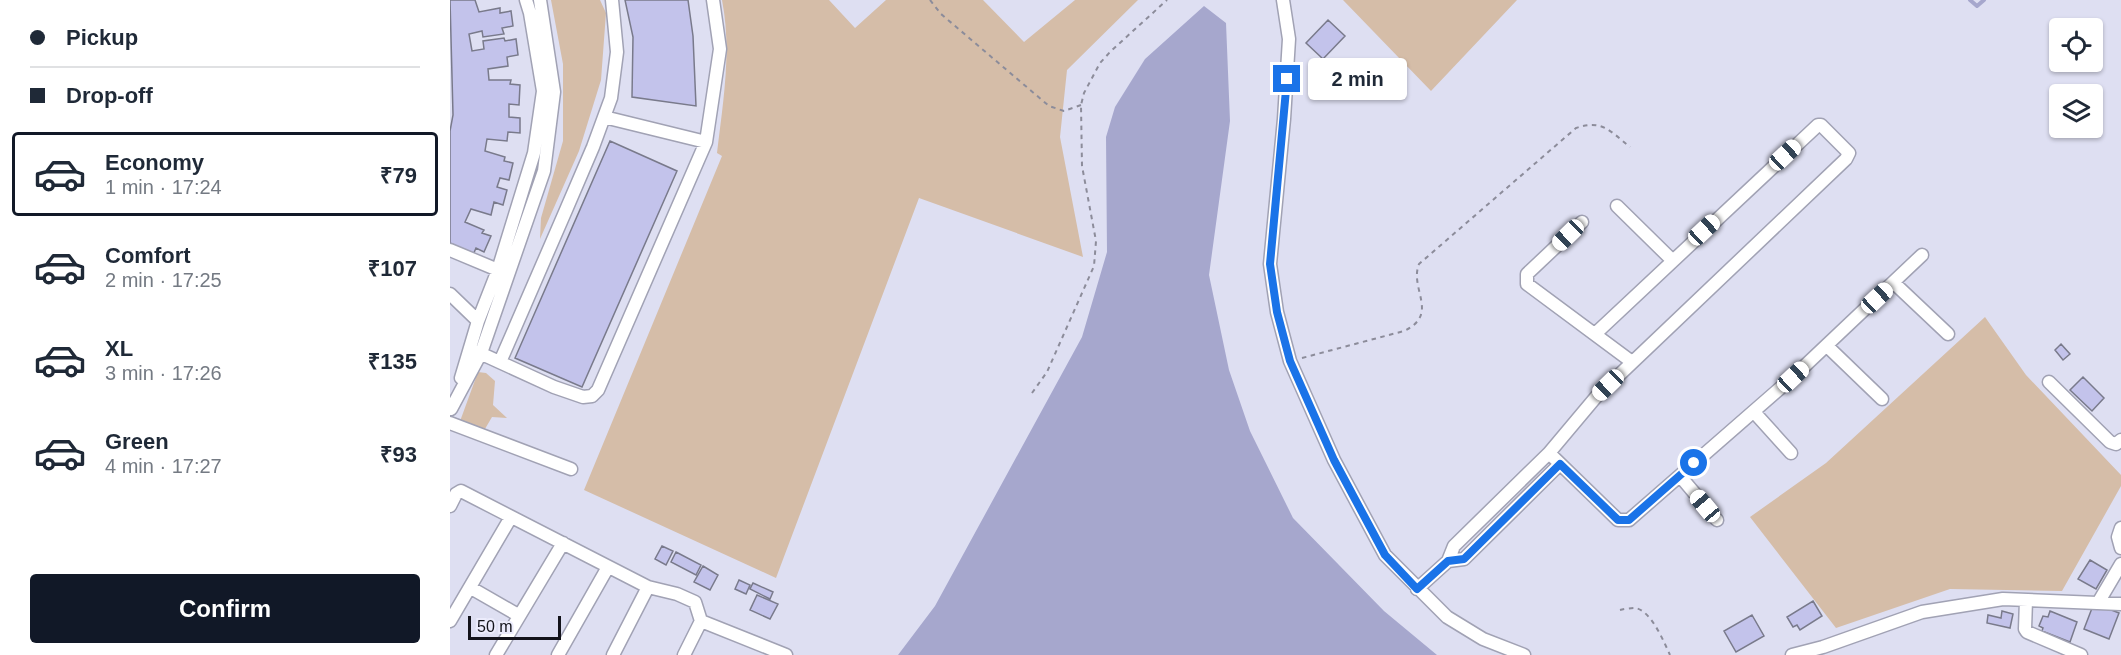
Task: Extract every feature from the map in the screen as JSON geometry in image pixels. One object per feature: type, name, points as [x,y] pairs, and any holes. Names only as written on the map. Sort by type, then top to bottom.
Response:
[{"type":"street","points":[[476,351],[478,321],[498,270],[534,153],[543,91],[526,0]]},
{"type":"street","points":[[450,410],[476,351],[544,171],[554,92],[540,0]]},
{"type":"street","points":[[500,362],[566,210],[611,98],[617,52],[612,0]]},
{"type":"street","points":[[476,351],[573,394],[583,397],[592,396],[598,390],[706,142],[720,49],[713,0]]},
{"type":"street","points":[[1283,0],[1289,39],[1270,264],[1277,312],[1290,361],[1334,460],[1385,555],[1447,617],[1483,639],[1524,655]]},
{"type":"street","points":[[604,117],[706,142]]},
{"type":"street","points":[[1417,589],[1448,561],[1454,546],[1549,453],[1596,397],[1846,159],[1849,153],[1821,125],[1818,125],[1595,334]]},
{"type":"street","points":[[1617,206],[1672,260]]},
{"type":"street","points":[[1582,222],[1527,274],[1525,279],[1527,284],[1632,362]]},
{"type":"street","points":[[450,250],[498,270]]},
{"type":"street","points":[[1549,453],[1618,520],[1629,520],[1827,346],[1922,255]]},
{"type":"street","points":[[1894,283],[1948,334]]},
{"type":"street","points":[[450,294],[478,321]]},
{"type":"street","points":[[1827,346],[1882,399]]},
{"type":"street","points":[[2049,382],[2110,442],[2116,444],[2121,440]]},
{"type":"street","points":[[1754,412],[1791,453]]},
{"type":"street","points":[[450,423],[571,470]]},
{"type":"street","points":[[1448,561],[1464,559],[1560,464]]},
{"type":"street","points":[[1680,476],[1717,520]]},
{"type":"street","points":[[450,506],[456,494],[461,491],[648,587],[677,594],[695,602],[701,621],[684,655]]},
{"type":"street","points":[[450,621],[511,517]]},
{"type":"street","points":[[2121,528],[2118,537],[2121,548]]},
{"type":"street","points":[[496,655],[563,543]]},
{"type":"street","points":[[2098,603],[2121,564]]},
{"type":"street","points":[[558,655],[608,567]]},
{"type":"street","points":[[613,655],[648,587]]},
{"type":"street","points":[[471,588],[518,615]]},
{"type":"street","points":[[1792,655],[1806,653],[1922,612],[2003,599],[2121,604]]},
{"type":"street","points":[[2025,600],[2025,629],[2027,632],[2080,655]]},
{"type":"street","points":[[701,621],[785,655]]},
{"type":"path","points":[[930,0],[940,14],[1049,106],[1064,111],[1081,105]]},
{"type":"path","points":[[1032,393],[1047,372],[1094,266],[1096,241],[1082,166],[1081,105],[1090,79],[1100,63],[1131,31],[1167,0]]},
{"type":"path","points":[[1290,361],[1404,331],[1416,324],[1422,313],[1417,272],[1419,264],[1576,128],[1596,124],[1607,128],[1630,147]]},
{"type":"path","points":[[1620,610],[1635,608],[1646,614],[1659,632],[1670,655]]},
{"type":"shaded area","points":[[551,0],[600,0],[606,13],[601,80],[579,151],[540,239],[541,218],[563,141],[563,64]]},
{"type":"shaded area","points":[[722,0],[829,0],[855,28],[886,0],[983,0],[1024,42],[1075,0],[1138,0],[1067,70],[1060,137],[1083,257],[919,198],[776,578],[584,490],[722,156],[717,153],[726,57]]},
{"type":"shaded area","points":[[1343,0],[1517,0],[1431,91]]},
{"type":"shaded area","points":[[1985,317],[2026,375],[2121,475],[2121,486],[2062,591],[1950,589],[1836,628],[1750,517],[1826,463]]},
{"type":"shaded area","points":[[478,372],[486,373],[495,381],[493,405],[507,418],[492,417],[482,434],[459,424]]},
{"type":"water","points":[[1204,6],[1226,23],[1230,121],[1209,275],[1229,370],[1250,431],[1293,518],[1384,611],[1437,655],[898,655],[935,606],[1082,337],[1107,252],[1106,137],[1115,107],[1145,59]]},
{"type":"building","points":[[450,0],[475,0],[479,12],[500,8],[500,13],[511,11],[513,26],[502,28],[504,34],[483,37],[482,31],[469,34],[472,51],[484,49],[483,41],[516,39],[518,55],[507,57],[508,66],[488,69],[489,80],[511,80],[510,84],[520,85],[519,105],[509,104],[509,117],[520,118],[520,133],[508,132],[507,141],[487,139],[485,151],[505,157],[504,161],[513,163],[509,180],[500,178],[497,187],[507,190],[503,205],[494,202],[491,215],[471,209],[465,222],[484,230],[482,233],[491,236],[484,252],[476,248],[473,255],[450,243],[450,131],[453,115]]},
{"type":"building","points":[[625,0],[688,0],[693,36],[696,106],[632,97],[633,37]]},
{"type":"building","points":[[1328,20],[1345,36],[1323,59],[1306,43]]},
{"type":"building","points":[[610,141],[677,171],[582,387],[515,358]]},
{"type":"building","points":[[2061,344],[2070,354],[2063,360],[2055,350]]},
{"type":"building","points":[[2083,377],[2104,398],[2092,411],[2070,390]]},
{"type":"building","points":[[662,546],[673,551],[666,565],[655,559]]},
{"type":"building","points":[[676,552],[701,565],[696,575],[671,562]]},
{"type":"building","points":[[2090,560],[2107,570],[2096,589],[2078,579]]},
{"type":"building","points":[[703,566],[718,575],[710,590],[694,582]]},
{"type":"building","points":[[739,580],[750,585],[746,594],[735,589]]},
{"type":"building","points":[[753,583],[773,592],[770,599],[750,589]]},
{"type":"building","points":[[757,595],[778,604],[770,619],[750,610]]},
{"type":"building","points":[[1813,601],[1822,616],[1800,630],[1797,625],[1793,627],[1787,617]]},
{"type":"building","points":[[2094,603],[2119,613],[2109,639],[2084,629]]},
{"type":"building","points":[[2002,611],[2013,614],[2010,628],[1987,623],[1988,615],[2001,618]]},
{"type":"building","points":[[2050,611],[2077,622],[2070,642],[2042,631],[2043,628],[2039,626],[2043,616],[2048,617]]},
{"type":"building","points":[[1752,615],[1764,636],[1736,652],[1724,631]]},
{"type":"waterway","points":[[1970,0],[1977,6],[1984,0]]},
{"type":"route","points":[[1287,79],[1270,264],[1277,312],[1290,361],[1334,460],[1385,555],[1417,589],[1448,561],[1464,559],[1560,464],[1618,520],[1624,521],[1629,520],[1694,463]]}]
